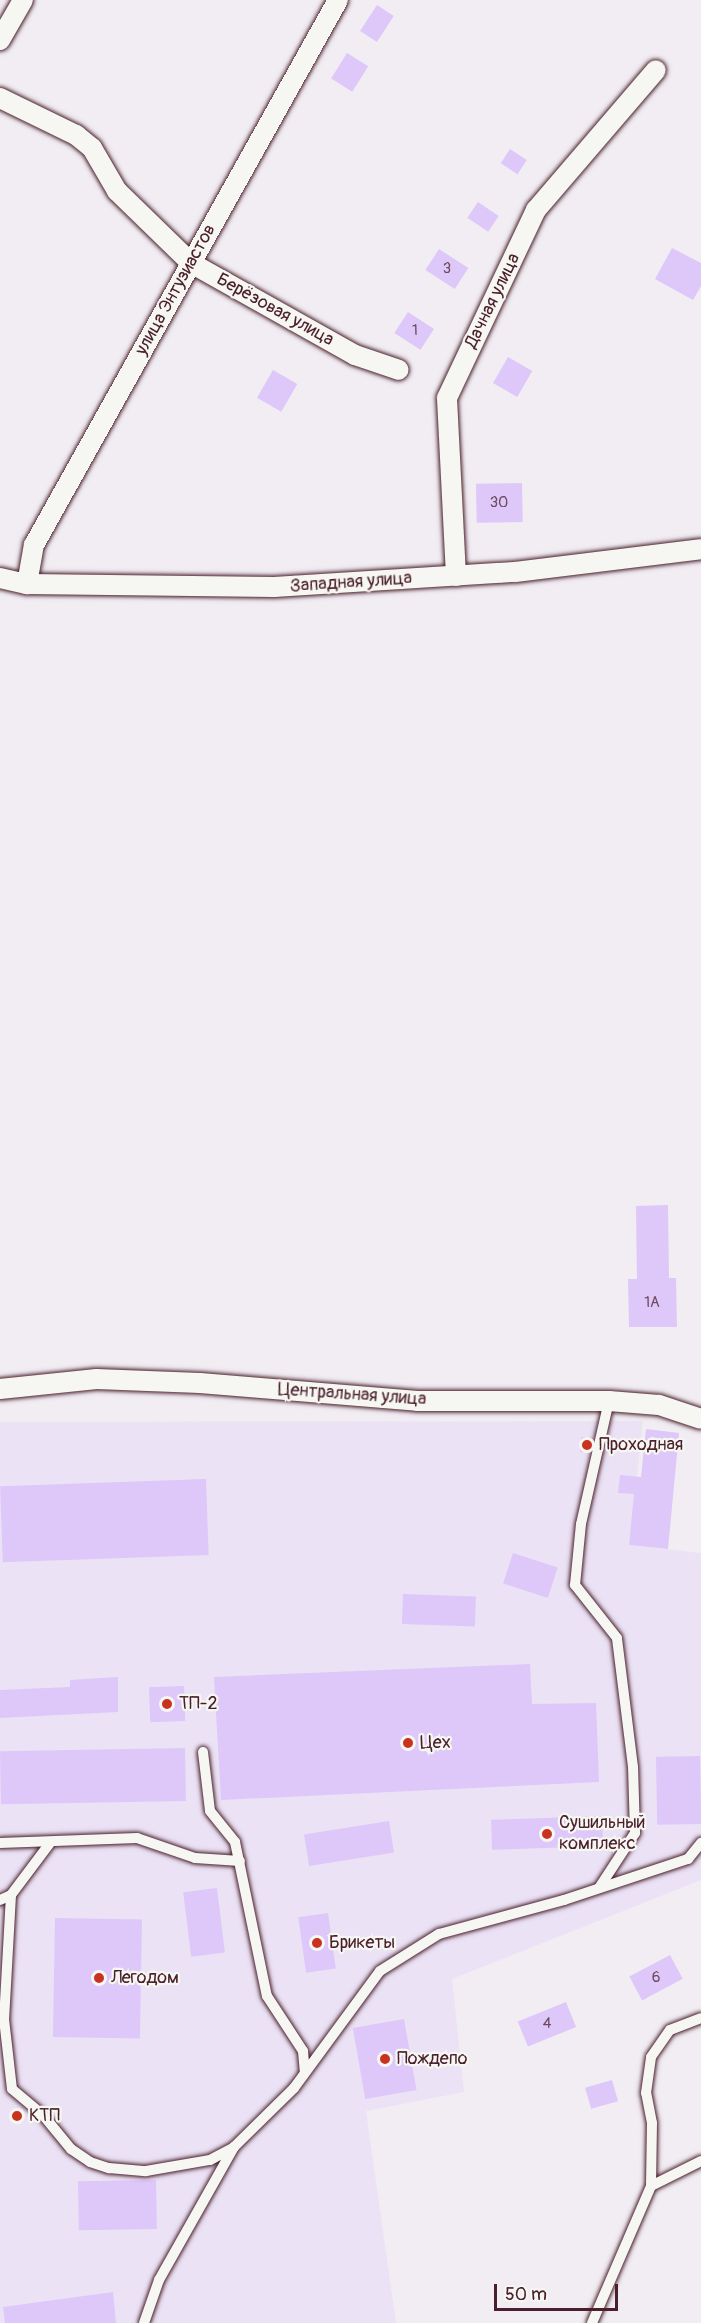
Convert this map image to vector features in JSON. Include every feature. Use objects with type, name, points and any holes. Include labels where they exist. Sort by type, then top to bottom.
[{"type":"street","points":[[0,40],[23,0]]},
{"type":"street","name":"улица Энтузиастов","points":[[27,584],[34,545],[338,0]]},
{"type":"street","name":"Дачная улица","points":[[456,576],[447,398],[536,210],[656,70]]},
{"type":"street","name":"Берёзовая улица","points":[[0,98],[76,135],[92,148],[117,191],[191,263],[355,356],[399,370]]},
{"type":"street","name":"Западная улица","points":[[0,578],[27,584],[274,587],[456,576],[701,549]]},
{"type":"street","name":"Центральная улица","points":[[0,1389],[96,1379],[200,1383],[417,1401],[609,1401],[658,1404],[697,1410]]},
{"type":"lane","points":[[599,1888],[635,1833],[633,1767],[617,1638],[575,1585],[581,1524],[609,1401]]},
{"type":"lane","points":[[203,1752],[210,1811],[235,1842],[267,1996],[303,2051],[305,2072]]},
{"type":"lane","points":[[0,1843],[50,1843],[137,1838],[195,1858],[240,1861]]},
{"type":"lane","points":[[0,1900],[11,1895],[50,1843]]},
{"type":"lane","points":[[144,2323],[159,2280],[234,2147],[294,2088],[380,1971],[439,1934],[599,1888],[688,1859],[701,1843]]},
{"type":"lane","points":[[11,1895],[4,2019],[12,2089],[43,2115],[71,2149],[109,2168],[146,2171],[190,2165],[234,2147]]},
{"type":"lane","points":[[592,2323],[651,2186],[652,2123],[646,2093],[651,2056],[670,2030],[701,2018]]},
{"type":"lane","points":[[651,2186],[701,2161]]},
{"type":"shaded area","points":[[643,1421],[629,1545],[701,1553],[701,1880],[452,1979],[464,2092],[366,2111],[396,2323],[0,2323],[0,1422]]},
{"type":"building","points":[[377,5],[394,16],[377,42],[360,31]]},
{"type":"building","points":[[347,53],[368,66],[352,92],[331,78]]},
{"type":"building","points":[[510,149],[527,160],[518,174],[501,163]]},
{"type":"building","points":[[478,202],[499,216],[488,232],[467,218]]},
{"type":"building","points":[[672,248],[701,263],[701,286],[693,300],[655,279]]},
{"type":"building","points":[[439,249],[468,268],[455,289],[425,270]]},
{"type":"building","points":[[408,312],[434,329],[420,350],[394,333]]},
{"type":"building","points":[[508,357],[532,371],[517,397],[493,383]]},
{"type":"building","points":[[273,370],[297,384],[281,412],[257,398]]},
{"type":"building","points":[[522,483],[523,522],[477,523],[476,484]]},
{"type":"building","points":[[668,1205],[669,1278],[676,1278],[677,1327],[629,1327],[628,1279],[637,1279],[636,1206]]},
{"type":"building","points":[[646,1429],[679,1433],[668,1549],[629,1545],[634,1494],[618,1493],[620,1475],[641,1477]]},
{"type":"building","name":"Проходная","points":[[581,1437],[593,1437],[590,1452],[580,1452]]},
{"type":"building","points":[[206,1479],[209,1555],[3,1562],[0,1486]]},
{"type":"building","points":[[513,1553],[558,1568],[548,1598],[503,1583]]},
{"type":"building","points":[[403,1594],[476,1597],[475,1627],[402,1624]]},
{"type":"building","name":"Цех","points":[[530,1664],[532,1704],[596,1703],[599,1782],[221,1800],[214,1677]]},
{"type":"building","points":[[118,1677],[118,1712],[0,1718],[0,1690],[70,1687],[70,1680]]},
{"type":"building","name":"ТП-2","points":[[184,1686],[185,1721],[150,1722],[149,1687]]},
{"type":"building","points":[[185,1748],[186,1801],[1,1804],[0,1751]]},
{"type":"building","points":[[700,1756],[701,1824],[657,1825],[656,1757]]},
{"type":"building","name":"Сушильный комплекс","points":[[602,1816],[603,1846],[492,1850],[491,1820]]},
{"type":"building","points":[[389,1821],[394,1853],[309,1866],[304,1834]]},
{"type":"building","points":[[217,1888],[225,1953],[191,1957],[183,1892]]},
{"type":"building","name":"Брикеты","points":[[328,1913],[336,1968],[306,1973],[298,1917]]},
{"type":"building","name":"Легодом","points":[[55,1918],[142,1920],[140,2039],[53,2037]]},
{"type":"building","points":[[670,1955],[683,1979],[642,2000],[629,1977]]},
{"type":"building","points":[[566,2002],[576,2027],[528,2047],[518,2021]]},
{"type":"building","name":"Пождепо","points":[[404,2019],[417,2090],[365,2099],[353,2028]]},
{"type":"building","points":[[612,2080],[618,2101],[591,2109],[585,2088]]},
{"type":"building","points":[[156,2180],[157,2229],[79,2230],[78,2181]]},
{"type":"building","points":[[113,2292],[116,2323],[5,2323],[3,2307]]},
{"type":"place","name":"Проходная","points":[[587,1445]]},
{"type":"place","name":"ТП-2","points":[[167,1704]]},
{"type":"place","name":"Цех","points":[[408,1743]]},
{"type":"place","name":"Сушильный комплекс","points":[[547,1834]]},
{"type":"place","name":"Брикеты","points":[[317,1943]]},
{"type":"place","name":"Легодом","points":[[99,1978]]},
{"type":"place","name":"Пождепо","points":[[385,2059]]},
{"type":"place","name":"КТП","points":[[17,2116]]}]
